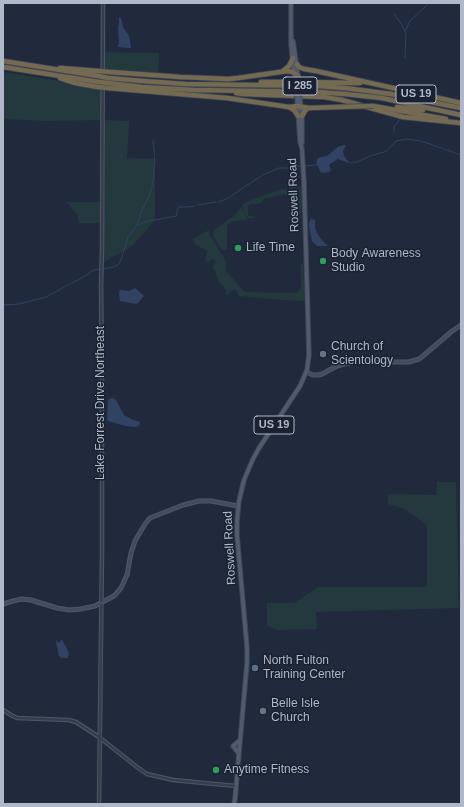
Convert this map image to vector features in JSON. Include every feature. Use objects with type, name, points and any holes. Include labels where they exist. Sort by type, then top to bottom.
[{"type":"highway","points":[[282,71],[289,66],[293,58]]},
{"type":"highway","name":"I 285","points":[[3,61],[98,74],[108,78],[143,81],[233,85],[317,86],[355,89],[391,94],[461,108]]},
{"type":"highway","points":[[98,74],[110,72],[173,77],[217,79],[238,78],[282,71],[289,71],[296,75],[304,69],[299,67],[297,64]]},
{"type":"highway","name":"I 285","points":[[3,67],[108,85],[225,91],[317,92],[350,94],[382,98],[461,115]]},
{"type":"highway","name":"US 19","points":[[304,69],[461,103]]},
{"type":"highway","points":[[233,85],[243,83],[302,82],[372,84]]},
{"type":"highway","points":[[108,85],[153,92],[227,98],[289,107],[299,106],[308,108],[373,106],[446,112]]},
{"type":"highway","points":[[225,91],[243,94],[324,97],[342,100],[403,117],[461,122]]},
{"type":"highway","points":[[373,106],[461,122]]},
{"type":"highway","points":[[289,107],[300,116],[308,108]]},
{"type":"main road","name":"Roswell Road","points":[[235,804],[247,653],[237,535],[238,506],[244,480],[253,459],[300,386],[306,372],[310,342],[303,141],[299,98],[291,45],[291,3]]},
{"type":"main road","name":"Roswell Road","points":[[292,36],[297,64],[296,75]]},
{"type":"main road","points":[[306,372],[313,375],[318,375],[350,362],[403,363],[413,361],[419,359],[427,353],[450,332],[461,325]]},
{"type":"main road","points":[[3,604],[13,601],[27,600],[69,610],[85,609],[95,606],[116,594],[124,584],[135,541],[150,518],[198,501],[211,501],[238,506]]},
{"type":"main road","points":[[239,754],[233,746],[240,740]]},
{"type":"street","name":"Lake Forrest Drive Northeast","points":[[99,804],[102,602],[101,288],[103,3]]},
{"type":"street","points":[[3,710],[17,718],[72,720],[100,737],[147,774],[173,780],[236,786]]},
{"type":"green space","points":[[105,52],[159,53],[158,73],[124,72],[105,69]]},
{"type":"green space","points":[[3,72],[103,88],[104,120],[47,121],[3,119]]},
{"type":"green space","points":[[104,120],[129,121],[127,158],[155,159],[155,220],[132,246],[102,263],[102,223],[79,223],[77,214],[66,202],[103,202]]},
{"type":"green space","points":[[299,186],[302,190],[301,218],[299,220],[291,220],[289,217],[300,218],[298,202],[299,188],[290,189],[290,199],[289,189],[290,187]]},
{"type":"green space","points":[[278,190],[287,190],[287,196],[285,194],[265,198],[259,204],[248,205],[248,215],[255,218],[250,218],[245,215],[243,204]]},
{"type":"green space","points":[[241,208],[247,220],[234,221],[227,225],[227,249],[222,250],[213,236],[214,230],[235,215]]},
{"type":"green space","points":[[209,230],[209,234],[226,261],[226,271],[245,292],[296,293],[301,288],[301,263],[303,264],[305,301],[239,296],[236,289],[230,292],[228,296],[225,294],[227,290],[219,282],[213,269],[216,262],[213,259],[207,262],[205,258],[208,251],[196,245],[193,241],[193,239]]},
{"type":"green space","points":[[437,482],[456,482],[459,608],[316,612],[317,629],[278,630],[267,626],[267,603],[294,603],[318,587],[427,587],[427,525],[405,509],[388,504],[388,494],[436,495]]},
{"type":"water","points":[[120,17],[123,27],[128,34],[131,48],[118,47],[118,28]]},
{"type":"water","points":[[346,145],[343,151],[344,156],[351,163],[338,159],[329,165],[331,170],[329,172],[320,172],[316,164],[318,158],[327,156],[338,147]]},
{"type":"water","points":[[311,219],[315,220],[315,228],[317,233],[328,246],[318,246],[312,241],[309,228]]},
{"type":"water","points":[[135,288],[144,296],[138,303],[136,304],[120,301],[120,290],[129,291]]},
{"type":"water","points":[[113,398],[116,400],[124,415],[140,422],[139,426],[126,426],[108,421],[108,401],[109,399]]},
{"type":"water","points":[[57,640],[58,643],[62,640],[69,653],[68,658],[61,658],[59,656],[56,642]]},
{"type":"waterway","points":[[405,31],[410,21],[427,5]]},
{"type":"waterway","points":[[394,14],[402,25],[406,34],[405,58]]},
{"type":"waterway","points":[[394,132],[394,127],[400,119]]},
{"type":"waterway","points":[[351,163],[384,152],[388,150],[396,141],[406,139],[421,141],[461,155]]},
{"type":"waterway","points":[[137,225],[151,191],[153,181],[155,160],[153,140]]},
{"type":"waterway","points":[[306,166],[316,165]]},
{"type":"waterway","points":[[263,175],[279,168],[300,166]]},
{"type":"waterway","points":[[219,202],[228,198],[261,176]]},
{"type":"waterway","points":[[198,205],[216,202]]},
{"type":"waterway","points":[[3,305],[19,304],[46,297],[94,270],[118,265],[128,237],[136,226],[144,222],[176,216],[179,207],[195,206]]},
{"type":"place","name":"Life Time","points":[[238,248]]},
{"type":"place","name":"Body Awareness Studio","points":[[323,261]]},
{"type":"place","name":"Church of Scientology","points":[[323,354]]},
{"type":"place","name":"North Fulton Training Center","points":[[255,668]]},
{"type":"place","name":"Belle Isle Church","points":[[263,711]]},
{"type":"place","name":"Anytime Fitness","points":[[216,770]]}]
